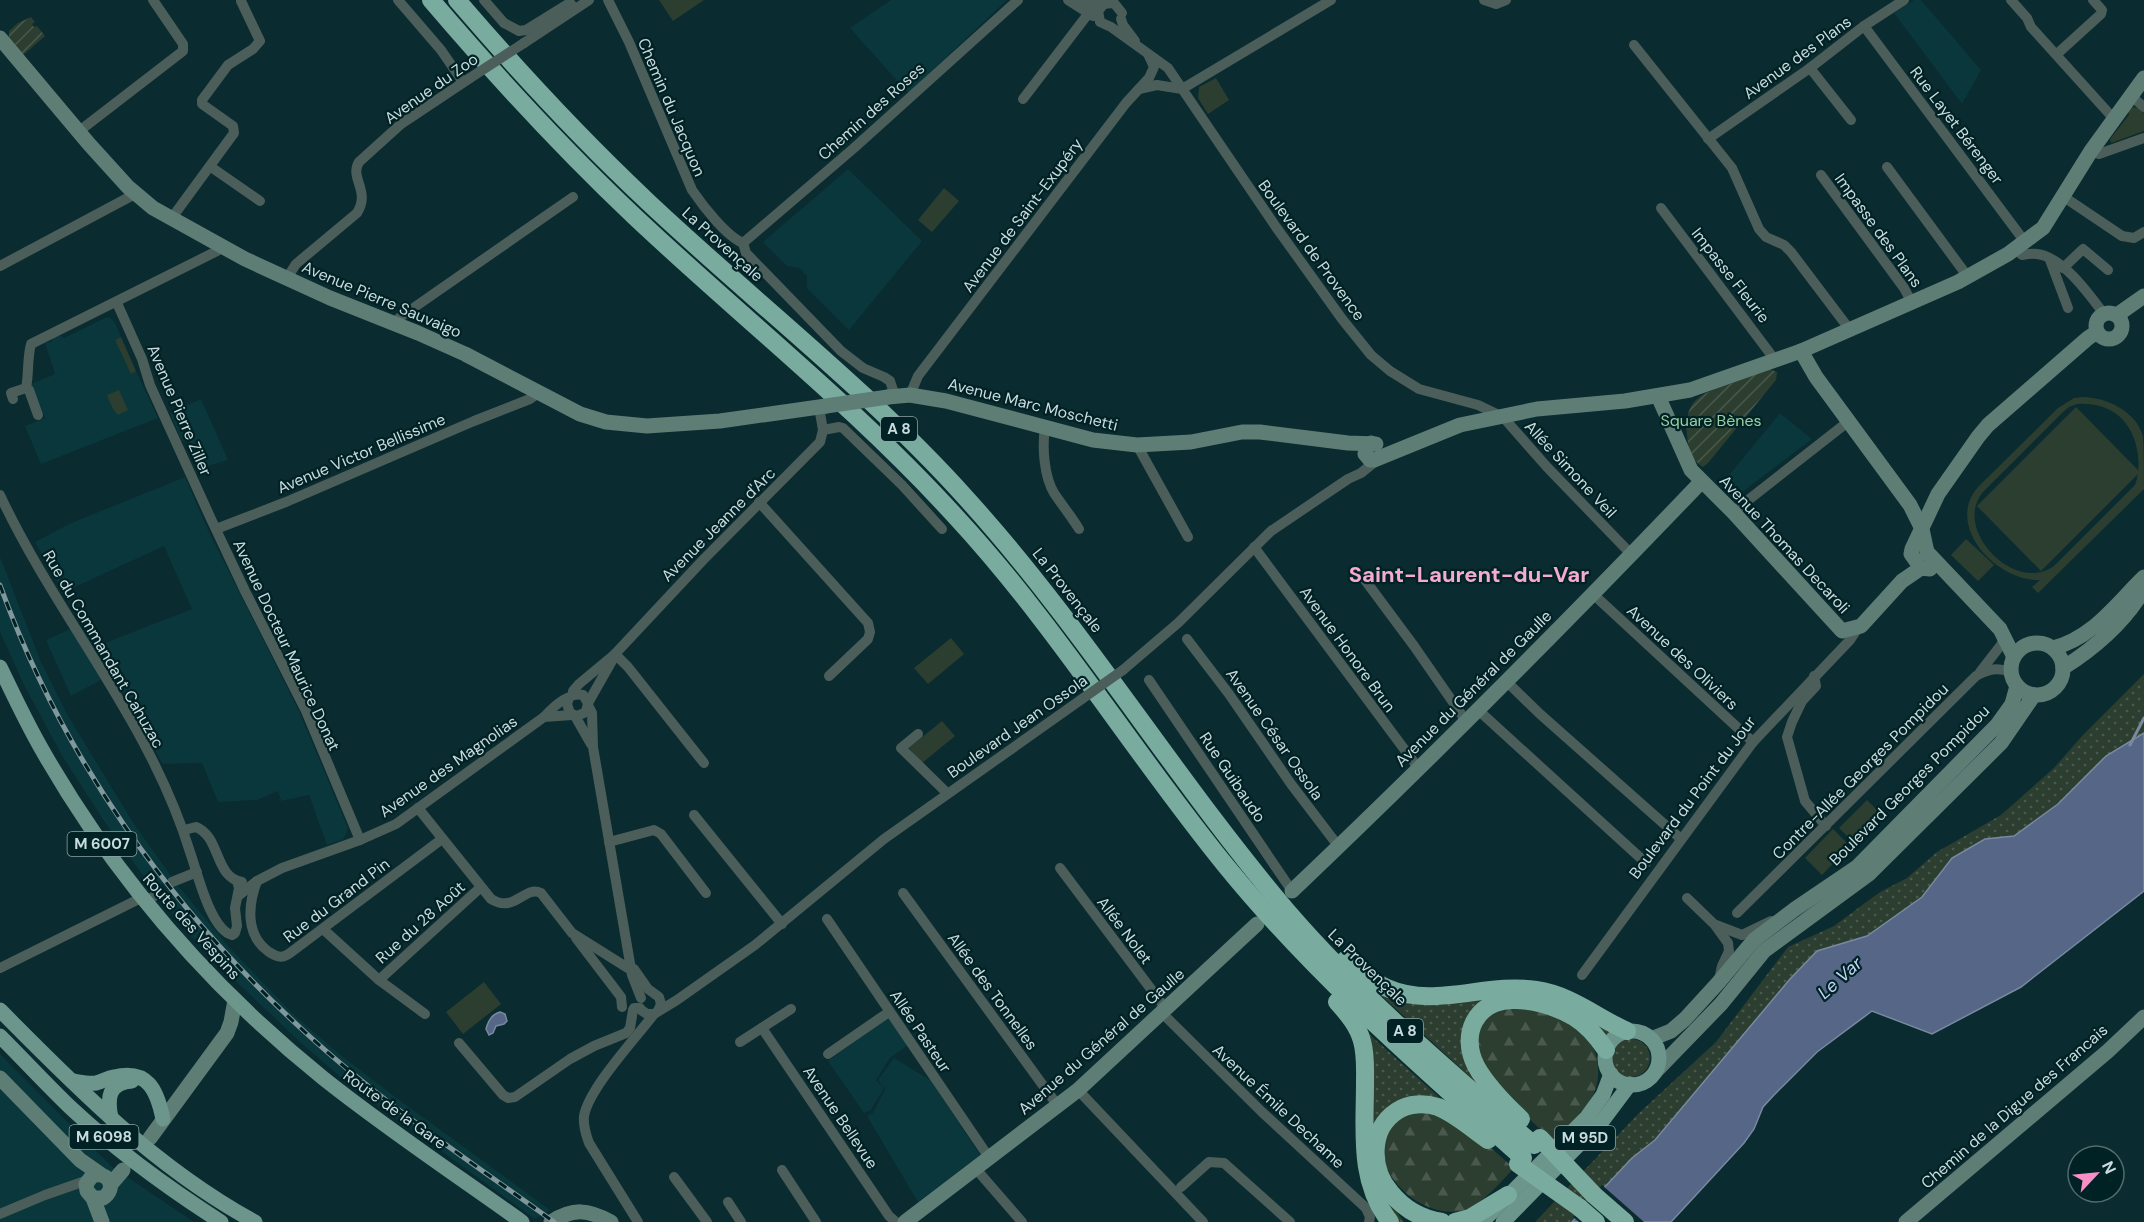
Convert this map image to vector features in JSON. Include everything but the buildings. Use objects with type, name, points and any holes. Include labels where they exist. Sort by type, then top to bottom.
[{"type":"highway","name":"A 8","points":[[431,0],[504,84],[589,173],[635,218],[879,438],[958,518],[1024,596],[1224,864],[1278,928],[1367,1017],[1529,1151]]},
{"type":"highway","name":"La Provençale","points":[[457,0],[517,69],[597,153],[649,203],[849,382],[966,498],[1074,628],[1201,802],[1285,908],[1356,985],[1448,1070],[1529,1151]]},
{"type":"highway","points":[[1285,908],[1309,926],[1360,972],[1388,989],[1431,996],[1502,988],[1539,990],[1585,1006],[1610,1023],[1627,1031]]},
{"type":"highway","points":[[1278,928],[1346,1012],[1359,1032],[1365,1055],[1363,1119],[1366,1166],[1376,1199],[1390,1222]]},
{"type":"highway","points":[[1596,1222],[1580,1208],[1529,1151],[1501,1098],[1486,1082],[1476,1065],[1469,1038],[1470,1029],[1477,1016],[1488,1006],[1510,1000],[1547,1006],[1561,1011],[1581,1022],[1606,1050]]},
{"type":"highway","points":[[1412,1222],[1395,1202],[1376,1159],[1379,1131],[1389,1117],[1413,1105],[1436,1107],[1529,1151],[1594,1195],[1625,1222]]},
{"type":"highway","points":[[1390,1192],[1421,1217],[1442,1222]]},
{"type":"highway","points":[[1455,1222],[1470,1218],[1508,1195]]},
{"type":"main road","name":"Avenue Pierre Sauvaigo","points":[[0,38],[78,132],[135,194],[171,219],[286,278],[465,354],[593,419],[635,426],[684,424],[823,407]]},
{"type":"main road","points":[[1373,453],[1486,409],[1537,409],[1625,401],[1690,390],[1801,351],[1968,277],[2021,245],[2043,228],[2091,152],[2144,78]]},
{"type":"main road","points":[[2110,314],[2123,324],[2118,336],[2107,339],[2097,332],[2096,324],[2110,314],[2144,296]]},
{"type":"main road","points":[[1949,577],[1931,569],[1920,568],[1914,559],[1919,552],[1922,529],[1944,483],[1988,425],[2097,332]]},
{"type":"main road","points":[[1801,351],[1816,377],[1910,506],[1922,529]]},
{"type":"main road","name":"Avenue Marc Moschetti","points":[[823,407],[898,396],[946,401],[1093,440],[1137,445],[1191,442],[1242,432],[1260,432],[1347,443],[1373,453]]},
{"type":"main road","name":"Avenue Thomas Decaroli","points":[[1658,396],[1691,470],[1733,512],[1842,631]]},
{"type":"main road","points":[[1373,453],[1457,426],[1537,409]]},
{"type":"main road","name":"Avenue du Général de Gaulle","points":[[1292,891],[1419,769],[1701,482]]},
{"type":"main road","points":[[1910,506],[1920,509],[1932,506]]},
{"type":"main road","points":[[1919,552],[1949,577],[2002,633],[2028,644],[2041,643],[2053,648],[2062,660],[2063,668],[2060,682],[2055,688],[2042,695],[2034,695],[2022,690],[2002,633]]},
{"type":"main road","name":"Boulevard du Point du Jour","points":[[1858,628],[1902,581],[1920,568]]},
{"type":"main road","points":[[2053,648],[2068,644],[2088,632],[2114,609],[2144,577]]},
{"type":"main road","points":[[2063,668],[2082,656],[2115,628],[2134,608],[2144,589]]},
{"type":"main road","points":[[1842,631],[1858,628]]},
{"type":"main road","points":[[2014,671],[2017,651],[2028,644]]},
{"type":"main road","name":"Route des Vespins","points":[[0,667],[40,747],[110,856],[143,900],[185,949],[254,1018]]},
{"type":"main road","name":"Boulevard Georges Pompidou","points":[[1651,1039],[1671,1031],[1718,983],[1754,940],[1865,859],[1997,725],[2012,704],[2014,671]]},
{"type":"main road","name":"Boulevard Georges Pompidou","points":[[1656,1071],[1721,1004],[1764,951],[1848,891],[1893,850],[2001,743],[2034,695]]},
{"type":"main road","name":"Avenue du Général de Gaulle","points":[[905,1222],[1078,1090],[1257,924]]},
{"type":"main road","points":[[153,1128],[227,1033],[235,1000]]},
{"type":"main road","name":"M 6098","points":[[0,1010],[111,1118],[166,1165],[255,1222]]},
{"type":"main road","name":"Chemin de la Digue des Francais","points":[[1906,1222],[2108,1051],[2144,1017]]},
{"type":"main road","points":[[227,1033],[254,1018]]},
{"type":"main road","name":"Route de la Gare","points":[[254,1018],[352,1101],[522,1222]]},
{"type":"main road","points":[[1627,1031],[1643,1033],[1651,1039],[1658,1052],[1656,1071],[1646,1081],[1622,1083],[1611,1074],[1606,1065],[1606,1050],[1618,1035],[1627,1031]]},
{"type":"main road","name":"M 6098","points":[[0,1036],[58,1096],[110,1142],[152,1176],[221,1222]]},
{"type":"main road","name":"M 95D","points":[[1482,1222],[1587,1117],[1603,1095],[1611,1074]]},
{"type":"main road","points":[[72,1081],[99,1083],[122,1075],[141,1077],[149,1082],[155,1092],[153,1128]]},
{"type":"main road","points":[[0,1078],[92,1181],[113,1222]]},
{"type":"main road","points":[[111,1118],[109,1097],[111,1091],[118,1085],[134,1081],[145,1085],[152,1094],[157,1113],[153,1128]]},
{"type":"main road","name":"M 95D","points":[[1503,1222],[1603,1120],[1630,1084]]},
{"type":"main road","points":[[92,1181],[122,1168]]},
{"type":"main road","points":[[92,1181],[102,1222]]},
{"type":"main road","points":[[550,1222],[568,1213],[582,1212],[594,1214],[611,1222]]},
{"type":"street","points":[[78,132],[183,51],[183,44],[153,0]]},
{"type":"street","points":[[398,0],[467,80]]},
{"type":"street","points":[[484,0],[504,23],[519,32],[568,4],[575,9]]},
{"type":"street","name":"Avenue du Zoo","points":[[286,278],[296,264],[357,213],[361,207],[363,194],[356,171],[359,162],[401,124],[589,0]]},
{"type":"street","name":"Chemin du Jacquon","points":[[608,0],[674,144],[681,167],[701,204],[743,243],[746,253],[841,351],[871,373],[884,376],[890,381],[898,396]]},
{"type":"street","name":"Chemin des Roses","points":[[743,243],[854,148],[1018,0]]},
{"type":"street","points":[[1068,0],[1103,25],[1111,27],[1119,23],[1122,16],[1122,0]]},
{"type":"street","points":[[1079,0],[1091,5],[1108,2],[1118,6],[1122,16]]},
{"type":"street","points":[[1139,89],[1157,86],[1182,89],[1331,0]]},
{"type":"street","points":[[1484,0],[1496,4],[1506,0]]},
{"type":"street","name":"Avenue des Plans","points":[[1708,139],[1810,68],[1864,26],[1904,0]]},
{"type":"street","points":[[2011,0],[2027,18],[2031,27],[2114,119]]},
{"type":"street","points":[[2057,54],[2101,14],[2102,10],[2093,0]]},
{"type":"street","points":[[171,219],[211,166],[234,130],[233,126],[204,106],[202,100],[228,65],[253,49],[260,41],[241,1]]},
{"type":"street","points":[[1023,99],[1093,16],[1108,2]]},
{"type":"street","name":"Boulevard de Provence","points":[[1122,16],[1123,26],[1138,46]]},
{"type":"street","name":"Rue Layet Bérenger","points":[[1864,26],[2021,245]]},
{"type":"street","name":"Boulevard de Provence","points":[[1111,27],[1168,68],[1276,227],[1342,319],[1371,355],[1395,375],[1419,389],[1486,409]]},
{"type":"street","points":[[1634,45],[1732,168],[1759,229],[1766,237],[1784,245],[1791,252],[1850,330]]},
{"type":"street","name":"Avenue de Saint-Exupéry","points":[[898,396],[918,376],[1074,171],[1153,72],[1153,61],[1148,54]]},
{"type":"street","points":[[1810,68],[1851,120]]},
{"type":"street","points":[[2131,96],[2144,107]]},
{"type":"street","points":[[2091,152],[2099,154],[2144,138]]},
{"type":"street","points":[[211,166],[260,201]]},
{"type":"street","points":[[1887,167],[1968,277]]},
{"type":"street","name":"Impasse des Plans","points":[[1821,175],[1904,288],[1912,303]]},
{"type":"street","points":[[0,266],[135,194]]},
{"type":"street","points":[[396,324],[399,318],[573,197]]},
{"type":"street","points":[[2064,197],[2122,236],[2134,238],[2144,232]]},
{"type":"street","name":"Impasse Fleurie","points":[[1661,208],[1775,360]]},
{"type":"street","points":[[2021,245],[2022,255],[2038,254],[2063,268],[2110,314]]},
{"type":"street","points":[[38,415],[29,390],[26,388],[31,344],[114,304],[222,247]]},
{"type":"street","points":[[2063,268],[2083,249],[2108,270]]},
{"type":"street","points":[[2050,259],[2068,308]]},
{"type":"street","name":"Avenue Pierre Ziller","points":[[114,304],[142,359],[150,385],[216,529]]},
{"type":"street","points":[[13,399],[11,393],[26,388]]},
{"type":"street","name":"Avenue Victor Bellissime","points":[[216,529],[423,444],[517,402],[532,390]]},
{"type":"street","points":[[823,407],[823,430],[843,428],[902,485],[942,529]]},
{"type":"street","points":[[1473,423],[1486,409]]},
{"type":"street","name":"Allée Simone Veil","points":[[1486,409],[1503,417],[1547,467],[1631,554]]},
{"type":"street","points":[[1733,512],[1849,421]]},
{"type":"street","points":[[1045,428],[1043,438],[1048,480],[1053,492],[1079,529]]},
{"type":"street","name":"Avenue Jeanne d'Arc","points":[[571,697],[579,684],[615,654],[668,596],[820,442],[823,430]]},
{"type":"street","points":[[1137,445],[1188,537]]},
{"type":"street","name":"Boulevard Jean Ossola","points":[[638,1222],[589,1143],[584,1117],[588,1104],[609,1070],[656,1013],[695,988],[782,924],[884,839],[1123,670],[1178,623],[1254,547],[1283,522],[1348,479],[1373,453]]},
{"type":"street","name":"Rue du Commandant Cahuzac","points":[[0,495],[17,531],[138,732],[175,808],[202,889],[214,916],[228,934],[232,935],[237,930],[238,896]]},
{"type":"street","points":[[759,502],[868,623],[870,632],[868,639],[829,676]]},
{"type":"street","name":"Avenue Docteur Maurice Donat","points":[[216,529],[306,711],[360,840]]},
{"type":"street","name":"Avenue Honore Brun","points":[[1254,547],[1419,769]]},
{"type":"street","points":[[1362,576],[1466,721]]},
{"type":"street","name":"Avenue des Oliviers","points":[[1593,594],[1753,742]]},
{"type":"street","name":"Boulevard du Point du Jour","points":[[1582,975],[1753,742],[1850,640],[1858,628]]},
{"type":"street","points":[[1840,649],[1842,631]]},
{"type":"street","name":"Contre-Allée Georges Pompidou","points":[[1737,913],[1976,676],[2001,645],[2002,633]]},
{"type":"street","name":"Avenue César Ossola","points":[[1187,639],[1339,847]]},
{"type":"street","points":[[615,654],[628,667],[704,763]]},
{"type":"street","name":"Avenue Jeanne d'Arc","points":[[589,705],[615,654]]},
{"type":"street","points":[[1976,676],[1995,668],[2014,671]]},
{"type":"street","points":[[1814,676],[1816,686],[1802,701],[1787,737],[1805,801],[1826,826]]},
{"type":"street","name":"Rue Guibaudo","points":[[1149,680],[1292,891]]},
{"type":"street","points":[[1506,681],[1681,839]]},
{"type":"street","points":[[572,933],[631,967],[661,1004],[656,1013],[647,1014],[641,1005],[633,980],[631,967],[609,842],[593,747],[592,713],[583,695],[571,697],[567,707],[593,747]]},
{"type":"street","name":"Avenue des Magnolias","points":[[238,896],[257,881],[297,862],[389,828],[544,717],[555,705],[571,697]]},
{"type":"street","points":[[544,717],[585,714],[589,705]]},
{"type":"street","points":[[1478,709],[1646,863]]},
{"type":"street","points":[[918,734],[902,748],[947,793]]},
{"type":"street","points":[[418,808],[491,899],[505,904],[518,900],[531,891],[541,893],[621,997],[622,1007]]},
{"type":"street","points":[[694,815],[782,924]]},
{"type":"street","points":[[184,830],[196,827],[206,833],[225,872],[236,881],[239,888],[238,896]]},
{"type":"street","points":[[609,842],[654,831],[661,834],[706,893]]},
{"type":"street","name":"Rue du Grand Pin","points":[[257,881],[253,893],[251,925],[253,934],[266,950],[276,957],[286,956],[442,839]]},
{"type":"street","name":"Allée Nolet","points":[[1060,868],[1164,1011]]},
{"type":"street","points":[[196,872],[177,880],[202,889]]},
{"type":"street","points":[[236,881],[257,881]]},
{"type":"street","name":"Rue du 28 Août","points":[[379,980],[481,887]]},
{"type":"street","points":[[0,968],[159,892]]},
{"type":"street","name":"Allée des Tonnelles","points":[[903,893],[1058,1106]]},
{"type":"street","points":[[1687,898],[1715,925],[1728,943],[1729,951],[1718,983]]},
{"type":"street","name":"Allée Pasteur","points":[[827,920],[990,1159]]},
{"type":"street","points":[[1715,925],[1742,935],[1767,922],[1780,920]]},
{"type":"street","points":[[323,929],[379,980],[425,1014]]},
{"type":"street","name":"Boulevard Jean Ossola","points":[[655,995],[669,998],[695,988]]},
{"type":"street","points":[[641,1005],[644,994],[655,995]]},
{"type":"street","points":[[459,1043],[502,1095],[508,1098],[515,1097],[570,1059],[594,1046],[626,1034],[630,1028],[634,1008],[641,1005]]},
{"type":"street","name":"Boulevard Jean Ossola","points":[[636,1036],[641,1005]]},
{"type":"street","points":[[740,1042],[791,1009]]},
{"type":"street","name":"Avenue Émile Dechame","points":[[1164,1011],[1254,1105],[1366,1208],[1370,1216],[1369,1222]]},
{"type":"street","points":[[828,1054],[890,1012]]},
{"type":"street","name":"Avenue Bellevue","points":[[762,1028],[896,1222]]},
{"type":"street","points":[[1078,1090],[1203,1222]]},
{"type":"street","points":[[1181,1187],[1209,1162],[1224,1163],[1290,1222]]},
{"type":"street","points":[[976,1169],[1022,1222]]},
{"type":"street","points":[[782,1170],[816,1222]]},
{"type":"street","points":[[674,1177],[707,1222]]},
{"type":"street","points":[[0,1214],[92,1181]]},
{"type":"street","points":[[728,1202],[741,1222]]},
{"type":"shaded area","points":[[891,0],[1007,0],[908,93],[850,28]]},
{"type":"shaded area","points":[[1914,0],[1921,0],[1981,70],[1962,104],[1894,13]]},
{"type":"shaded area","points":[[848,169],[922,241],[849,330],[807,288],[807,276],[799,268],[787,266],[763,242]]},
{"type":"shaded area","points":[[107,317],[115,323],[121,337],[115,340],[131,373],[136,371],[158,418],[41,464],[25,426],[45,418],[31,384],[55,374],[45,343],[52,342],[53,338],[59,335],[64,338]]},
{"type":"shaded area","points":[[201,399],[228,460],[197,468],[195,464],[197,460],[189,442],[182,441],[170,413]]},
{"type":"shaded area","points":[[1780,413],[1812,439],[1737,496],[1721,485]]},
{"type":"shaded area","points":[[185,477],[208,530],[299,711],[348,828],[344,839],[327,845],[309,795],[281,801],[278,791],[257,800],[218,802],[202,763],[162,764],[135,708],[108,676],[71,696],[46,640],[79,625],[97,646],[192,609],[164,546],[64,592],[35,542],[69,524]]},
{"type":"shaded area","points":[[0,557],[41,662],[68,716],[134,824],[171,876],[154,891],[104,821],[61,754],[24,685],[0,632]]},
{"type":"shaded area","points":[[176,883],[229,947],[294,1015],[343,1057],[398,1099],[550,1210],[535,1219],[350,1085],[300,1042],[205,952],[159,898]]},
{"type":"shaded area","points":[[889,1017],[908,1045],[889,1059],[876,1080],[884,1088],[871,1110],[864,1113],[828,1061]]},
{"type":"shaded area","points":[[0,1054],[111,1166],[194,1222],[0,1222]]},
{"type":"shaded area","points":[[894,1058],[930,1080],[980,1155],[918,1202],[867,1116],[873,1113],[885,1089],[878,1080]]},
{"type":"green space","points":[[659,0],[704,0],[673,21]]},
{"type":"green space","points":[[31,17],[35,22],[32,24],[34,27],[37,26],[45,36],[22,56],[9,39],[9,31],[18,23]]},
{"type":"green space","points":[[1216,78],[1229,100],[1208,114],[1198,98],[1199,87]]},
{"type":"green space","points":[[2132,107],[2139,108],[2144,113],[2144,131],[2111,143],[2110,139],[2129,115],[2128,110]]},
{"type":"green space","points":[[944,188],[959,201],[932,232],[918,220]]},
{"type":"green space","points":[[121,337],[136,371],[131,374],[115,340]]},
{"type":"green space","name":"Square Bènes","points":[[1770,369],[1777,372],[1776,380],[1703,467],[1691,453],[1687,440],[1688,413],[1691,406],[1702,395],[1710,391]]},
{"type":"green space","points":[[119,390],[128,410],[118,415],[107,395]]},
{"type":"green space","points":[[2074,398],[2091,398],[2110,403],[2134,419],[2143,436],[2144,489],[2038,593],[2032,587],[2040,580],[2024,578],[2007,572],[1980,549],[1971,534],[1967,518],[1969,502],[1978,487],[2058,408]],"holes":[[[2077,404],[2106,408],[2119,416],[2126,424],[2132,433],[2138,454],[2139,465],[2135,485],[2055,565],[2040,572],[2023,572],[2007,566],[1982,540],[1975,524],[1975,507],[1983,492],[2062,413]]]},
{"type":"green space","points":[[2076,407],[2140,472],[2041,571],[1977,506]]},
{"type":"green space","points":[[1966,539],[1994,565],[1978,581],[1951,555]]},
{"type":"green space","points":[[951,638],[964,654],[928,684],[914,668]]},
{"type":"green space","points":[[2144,674],[2144,733],[2106,756],[2058,804],[2014,836],[1985,839],[1952,858],[1922,897],[1867,936],[1816,951],[1655,1140],[1632,1158],[1572,1222],[1535,1222],[1638,1114],[1716,1042],[1788,947],[1834,926],[1880,892],[1907,878],[1937,852],[2001,815],[2054,768],[2082,736]]},
{"type":"green space","points":[[942,721],[955,736],[922,763],[909,748]]},
{"type":"green space","points":[[1867,800],[1881,814],[1853,842],[1839,828]]},
{"type":"green space","points":[[1833,829],[1850,846],[1822,875],[1805,858]]},
{"type":"green space","points":[[484,982],[501,1004],[463,1034],[446,1012]]},
{"type":"green space","points":[[1372,987],[1495,991],[1614,1030],[1604,1039],[1481,1087]]},
{"type":"green space","points":[[1506,1006],[1548,1014],[1561,1019],[1584,1034],[1592,1045],[1597,1059],[1598,1077],[1593,1095],[1580,1113],[1553,1141],[1501,1089],[1481,1056],[1478,1040],[1481,1025],[1489,1016]]},
{"type":"green space","points":[[1368,1033],[1449,1106],[1383,1114],[1391,1204],[1404,1222],[1396,1222],[1376,1188]]},
{"type":"green space","points":[[1631,1039],[1645,1044],[1650,1058],[1645,1072],[1631,1077],[1617,1072],[1612,1058],[1617,1044]]},
{"type":"green space","points":[[1406,1112],[1437,1113],[1483,1141],[1514,1168],[1485,1197],[1465,1210],[1448,1212],[1431,1208],[1415,1200],[1391,1175],[1384,1160],[1383,1144],[1389,1128]]},
{"type":"water","name":"Le Var","points":[[2144,733],[2144,891],[2021,987],[1932,1034],[1872,1011],[1817,1052],[1774,1095],[1763,1107],[1754,1129],[1744,1143],[1671,1222],[1572,1222],[1632,1158],[1655,1140],[1790,979],[1817,951],[1867,936],[1922,897],[1952,858],[1985,839],[2014,836],[2058,804],[2106,756]]},
{"type":"water","points":[[500,1012],[505,1014],[507,1021],[496,1026],[493,1033],[489,1035],[486,1029],[488,1023]]},
{"type":"pier","points":[[1602,1185],[1644,1222],[1579,1222],[1573,1217]]},
{"type":"waterway","points":[[2130,745],[2144,718]]},
{"type":"railway","points":[[0,585],[25,649],[88,770],[166,883],[210,935],[257,985],[335,1059],[427,1131],[554,1222]]},
{"type":"district","name":"Saint-Laurent-du-Var","points":[[1469,574]]}]
